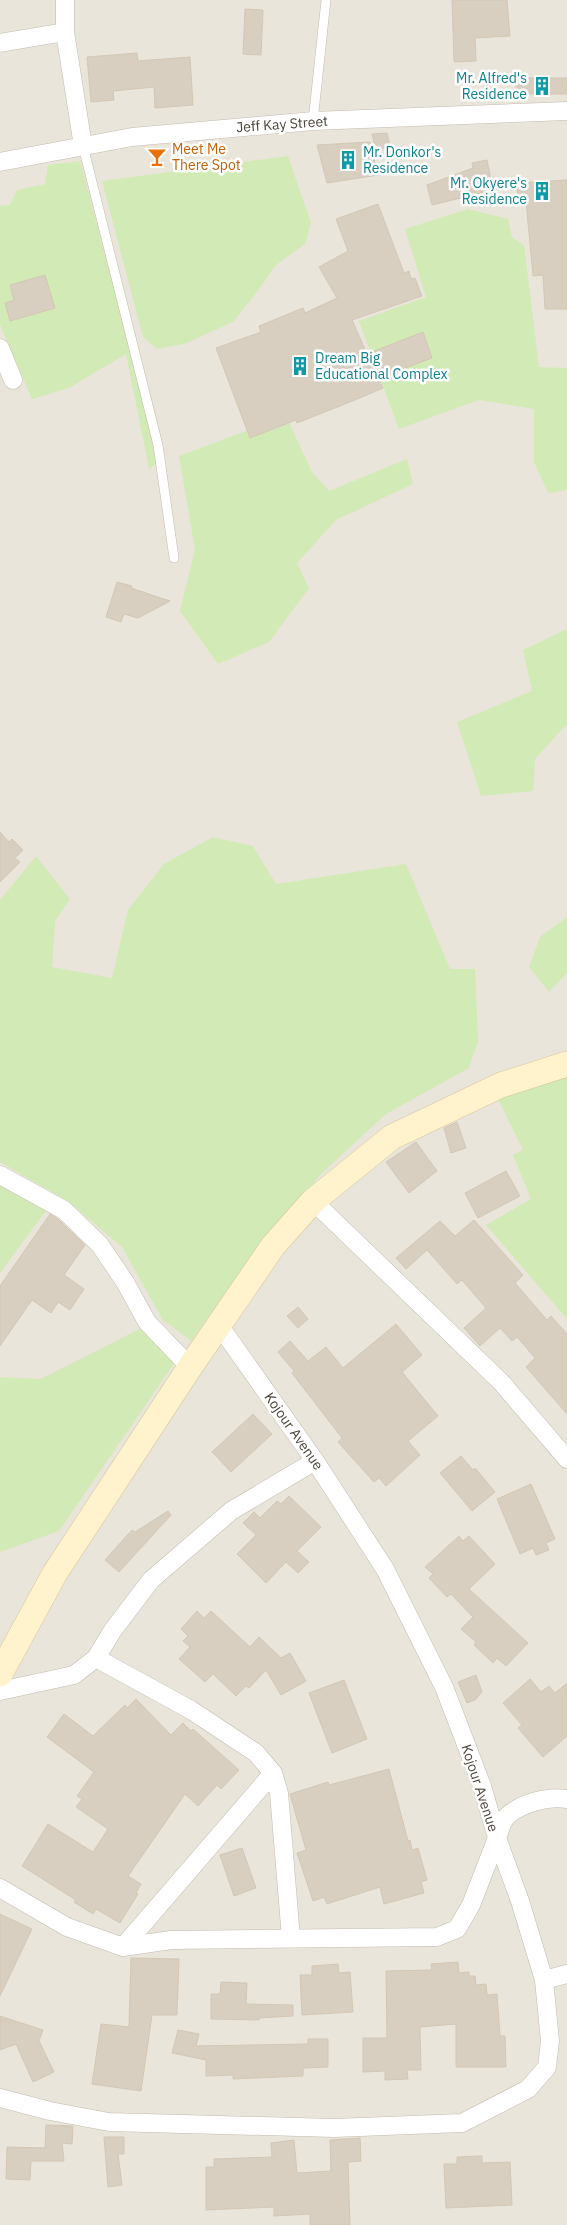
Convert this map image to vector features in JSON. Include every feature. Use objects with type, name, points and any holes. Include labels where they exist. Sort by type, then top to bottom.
[{"type":"street","points":[[65,0],[65,32],[83,146]]},
{"type":"street","points":[[0,43],[65,32]]},
{"type":"street","name":"Jeff Kay Street","points":[[0,162],[132,137],[313,121],[567,111]]},
{"type":"street","points":[[0,348],[13,380]]},
{"type":"street","points":[[0,1674],[55,1573],[190,1367],[273,1246],[313,1201],[392,1137],[501,1085],[567,1064]]},
{"type":"street","points":[[0,1175],[64,1210],[100,1244],[147,1322],[190,1367]]},
{"type":"street","points":[[313,1201],[501,1382],[567,1459]]},
{"type":"street","name":"Kojour Avenue","points":[[0,1888],[67,1927],[123,1947],[171,1940],[438,1937],[458,1929],[471,1905],[497,1838],[482,1786],[444,1686],[385,1569],[315,1461],[219,1324]]},
{"type":"street","points":[[0,1691],[74,1675],[96,1658],[113,1630],[151,1580],[231,1512],[315,1461]]},
{"type":"street","points":[[96,1658],[200,1716],[256,1753],[273,1773],[279,1793],[291,1938]]},
{"type":"street","points":[[123,1947],[273,1773]]},
{"type":"street","points":[[0,2098],[50,2111],[108,2122],[334,2128],[462,2123],[528,2089],[547,2067],[550,2041],[544,1980],[520,1901],[497,1838],[506,1817],[520,1808],[536,1801],[559,1797],[567,1799]]},
{"type":"street","points":[[544,1980],[567,1974]]},
{"type":"lane","points":[[313,121],[326,0]]},
{"type":"lane","points":[[83,146],[158,445],[174,558]]},
{"type":"shaded area","points":[[0,0],[567,0],[567,2225],[0,2225]]},
{"type":"green space","points":[[288,156],[311,223],[305,244],[276,265],[233,322],[184,344],[157,349],[143,337],[102,181]]},
{"type":"green space","points":[[80,161],[128,338],[157,463],[149,469],[126,354],[69,388],[32,399],[0,325],[0,206],[10,205],[17,190],[45,184],[48,165]]},
{"type":"green space","points":[[468,209],[508,219],[512,237],[524,245],[539,367],[567,368],[567,490],[548,493],[534,462],[534,409],[479,400],[399,429],[359,321],[426,297],[405,229]]},
{"type":"green space","points":[[286,416],[312,472],[329,491],[407,459],[413,484],[336,520],[297,563],[309,588],[269,642],[218,664],[180,611],[195,550],[179,456]]},
{"type":"green space","points":[[567,629],[567,724],[535,759],[533,791],[481,796],[457,722],[532,691],[523,650]]},
{"type":"green space","points":[[213,837],[253,846],[276,884],[406,864],[450,969],[475,969],[478,1041],[469,1068],[386,1114],[320,1175],[241,1271],[191,1341],[163,1320],[122,1247],[69,1202],[0,1162],[0,900],[36,856],[70,899],[55,921],[52,967],[112,978],[128,910],[164,864]]},
{"type":"green space","points":[[567,917],[567,973],[549,992],[529,967],[540,937]]},
{"type":"green space","points":[[567,1073],[567,1319],[486,1225],[531,1199],[513,1155],[523,1150],[497,1097]]},
{"type":"green space","points":[[0,1182],[48,1208],[0,1273]]},
{"type":"green space","points":[[145,1326],[177,1359],[59,1531],[0,1552],[0,1377],[41,1379]]},
{"type":"building","points":[[452,0],[507,0],[510,36],[475,38],[476,61],[454,62]]},
{"type":"building","points":[[245,9],[263,10],[261,55],[243,54]]},
{"type":"building","points":[[137,53],[138,61],[190,57],[193,105],[155,108],[154,87],[113,91],[114,100],[91,102],[87,57]]},
{"type":"building","name":"Mr. Alfred's Residence","points":[[516,78],[567,78],[567,94],[516,94]]},
{"type":"building","points":[[387,133],[390,146],[376,151],[372,134]]},
{"type":"building","name":"Mr. Donkor's Residence","points":[[370,142],[378,175],[327,183],[317,145]]},
{"type":"building","points":[[487,160],[493,190],[432,205],[427,185],[473,168],[472,163]]},
{"type":"building","points":[[567,180],[567,309],[545,309],[543,275],[533,276],[526,201],[518,201],[517,183]]},
{"type":"building","points":[[378,204],[404,273],[409,271],[411,279],[415,278],[422,296],[352,320],[367,354],[423,332],[432,358],[378,378],[383,388],[297,423],[296,420],[250,438],[216,348],[261,332],[259,326],[303,308],[305,313],[337,298],[319,267],[348,251],[336,219]]},
{"type":"building","points":[[45,275],[55,308],[10,321],[5,303],[14,300],[10,285]]},
{"type":"building","points":[[117,582],[170,601],[138,618],[124,614],[121,622],[106,617]]},
{"type":"building","points":[[0,832],[9,842],[12,839],[23,850],[15,858],[20,862],[0,882]]},
{"type":"building","points":[[457,1122],[466,1148],[451,1153],[444,1128]]},
{"type":"building","points":[[416,1142],[437,1171],[409,1193],[386,1162]]},
{"type":"building","points":[[506,1171],[520,1196],[478,1218],[465,1193]]},
{"type":"building","points":[[50,1214],[58,1219],[85,1245],[64,1275],[84,1289],[70,1310],[58,1302],[51,1313],[32,1300],[0,1346],[0,1286]]},
{"type":"building","points":[[474,1220],[523,1275],[515,1283],[547,1320],[551,1316],[567,1334],[567,1414],[526,1367],[535,1358],[517,1337],[512,1341],[500,1328],[480,1346],[464,1328],[486,1308],[462,1280],[457,1284],[427,1250],[406,1269],[396,1258],[440,1221],[455,1236]]},
{"type":"building","points":[[298,1307],[308,1319],[298,1328],[287,1316]]},
{"type":"building","points":[[396,1324],[422,1355],[402,1372],[438,1416],[408,1441],[420,1455],[386,1486],[379,1478],[374,1482],[338,1442],[342,1438],[278,1352],[290,1341],[308,1361],[326,1347],[343,1368]]},
{"type":"building","points":[[253,1414],[272,1434],[231,1472],[212,1452]]},
{"type":"building","points":[[461,1456],[473,1470],[475,1468],[495,1492],[472,1511],[440,1473]]},
{"type":"building","points":[[531,1484],[555,1539],[546,1543],[549,1550],[536,1555],[533,1548],[520,1554],[497,1499]]},
{"type":"building","points":[[289,1496],[321,1527],[297,1551],[309,1562],[298,1573],[286,1562],[266,1583],[237,1554],[256,1535],[243,1523],[254,1512],[260,1518],[277,1501],[281,1504]]},
{"type":"building","points":[[168,1511],[171,1515],[119,1572],[105,1560],[132,1530],[135,1532]]},
{"type":"building","points":[[459,1536],[463,1541],[469,1536],[495,1564],[469,1589],[528,1643],[506,1666],[497,1658],[493,1663],[474,1645],[476,1642],[461,1629],[473,1617],[451,1594],[447,1597],[429,1578],[433,1574],[425,1567]]},
{"type":"building","points":[[197,1611],[204,1618],[211,1611],[250,1647],[259,1637],[281,1658],[290,1653],[306,1681],[281,1695],[266,1670],[249,1688],[246,1686],[236,1696],[213,1674],[205,1682],[179,1659],[190,1647],[183,1641],[188,1636],[181,1629]]},
{"type":"building","points":[[476,1675],[482,1692],[475,1700],[467,1703],[458,1682]]},
{"type":"building","points":[[530,1679],[541,1692],[549,1686],[555,1693],[567,1683],[567,1736],[543,1757],[518,1728],[522,1725],[503,1703]]},
{"type":"building","points":[[344,1680],[367,1739],[332,1753],[309,1693]]},
{"type":"building","points":[[136,1699],[171,1735],[183,1723],[191,1731],[193,1729],[239,1770],[221,1789],[217,1785],[198,1806],[185,1794],[128,1876],[141,1884],[136,1893],[138,1894],[120,1923],[96,1909],[93,1914],[74,1902],[76,1900],[22,1866],[48,1824],[93,1852],[108,1829],[76,1807],[82,1799],[77,1796],[94,1772],[47,1737],[64,1714],[93,1736],[125,1705],[127,1708]]},
{"type":"building","points":[[389,1769],[408,1841],[410,1840],[412,1850],[418,1848],[427,1880],[421,1882],[424,1893],[384,1904],[380,1887],[327,1904],[324,1897],[313,1901],[297,1853],[306,1850],[290,1794],[328,1782],[329,1785]]},
{"type":"building","points":[[242,1848],[256,1888],[234,1896],[220,1855]]},
{"type":"building","points":[[0,1914],[32,1929],[0,1996]]},
{"type":"building","points":[[131,1958],[179,1959],[177,2015],[152,2015],[141,2091],[92,2084],[101,2024],[129,2027]]},
{"type":"building","points":[[458,1962],[459,1973],[469,1972],[469,1976],[475,1976],[476,1985],[486,1984],[487,1995],[497,1994],[500,2036],[505,2036],[506,2067],[456,2067],[456,2024],[420,2027],[421,2070],[407,2070],[408,2079],[385,2080],[385,2071],[363,2072],[363,2038],[387,2038],[386,1971],[432,1970],[431,1964]]},
{"type":"building","points":[[338,1964],[339,1973],[350,1972],[353,2012],[302,2015],[300,1975],[312,1975],[312,1966]]},
{"type":"building","points":[[221,1982],[247,1983],[246,2004],[293,2005],[293,2016],[259,2018],[259,2020],[211,2019],[211,1994],[220,1994]]},
{"type":"building","points":[[0,2016],[43,2030],[39,2041],[54,2072],[33,2082],[16,2044],[0,2050]]},
{"type":"building","points":[[178,2030],[199,2034],[196,2046],[308,2044],[308,2039],[328,2039],[328,2067],[303,2068],[303,2076],[233,2079],[233,2075],[206,2076],[206,2060],[172,2053]]},
{"type":"building","points":[[46,2125],[73,2126],[72,2144],[62,2143],[64,2161],[31,2161],[30,2180],[6,2179],[7,2147],[45,2148]]},
{"type":"building","points":[[104,2137],[124,2137],[124,2154],[118,2154],[122,2185],[108,2187]]},
{"type":"building","points":[[360,2138],[361,2161],[348,2162],[350,2225],[310,2225],[310,2214],[274,2216],[274,2207],[206,2210],[206,2167],[214,2167],[214,2159],[272,2157],[271,2143],[294,2140],[297,2173],[331,2171],[330,2140]]},
{"type":"building","points":[[482,2156],[482,2163],[510,2162],[512,2205],[446,2208],[444,2164],[457,2164],[457,2157]]},
{"type":"place","name":"Mr. Alfred's Residence","points":[[542,86]]},
{"type":"place","name":"Meet Me There Spot","points":[[157,157]]},
{"type":"place","name":"Mr. Donkor's Residence","points":[[348,160]]},
{"type":"place","name":"Mr. Okyere's Residence","points":[[542,191]]},
{"type":"place","name":"Dream Big Educational Complex","points":[[300,366]]}]
